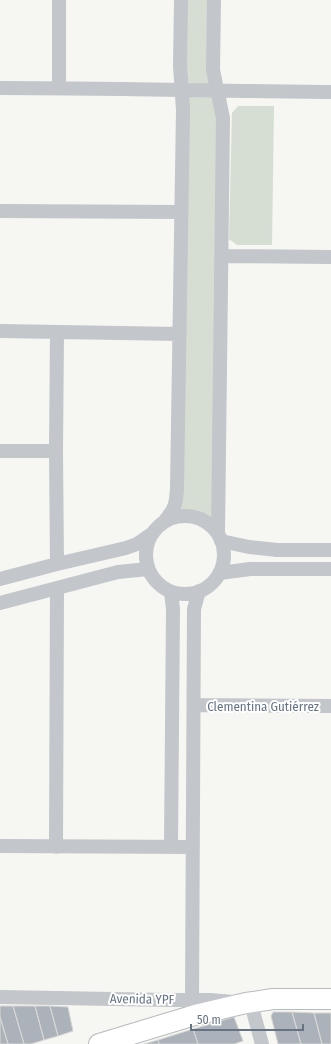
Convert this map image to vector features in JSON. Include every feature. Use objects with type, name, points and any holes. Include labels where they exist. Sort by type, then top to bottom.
[{"type":"street","points":[[59,0],[59,88]]},
{"type":"street","points":[[181,0],[180,66],[183,110],[177,488],[176,503],[173,510],[148,543],[146,556],[148,568],[161,586],[171,592],[180,594],[190,594],[202,590],[213,583],[220,573],[224,552],[220,537],[223,118],[214,70],[214,0]]},
{"type":"street","points":[[0,88],[331,92]]},
{"type":"street","points":[[0,211],[181,212]]},
{"type":"street","points":[[222,256],[331,257]]},
{"type":"street","points":[[0,331],[180,334]]},
{"type":"street","points":[[57,564],[56,451],[58,332]]},
{"type":"street","points":[[0,451],[56,451]]},
{"type":"street","points":[[0,579],[126,548],[137,544],[159,527],[177,517],[188,516],[200,519],[210,525],[220,537],[249,548],[277,550],[331,550]]},
{"type":"street","points":[[0,603],[118,572],[148,568]]},
{"type":"street","points":[[220,573],[250,569],[331,569]]},
{"type":"street","points":[[56,847],[58,588]]},
{"type":"street","points":[[192,1000],[194,609],[199,591]]},
{"type":"street","points":[[171,592],[173,609],[171,846]]},
{"type":"street","name":"Clementina Gutiérrez","points":[[194,705],[331,706]]},
{"type":"street","points":[[0,846],[193,847]]},
{"type":"street","name":"Avenida YPF","points":[[0,997],[192,1000],[246,1003],[273,999],[331,999]]},
{"type":"street","points":[[99,1044],[195,1015],[246,1003],[253,1012],[262,1044]]},
{"type":"shaded area","points":[[181,0],[214,0],[223,118],[218,534],[200,519],[168,518],[176,503]]},
{"type":"shaded area","points":[[238,106],[274,106],[272,245],[237,245],[229,239],[232,113]]},
{"type":"building","points":[[0,1006],[13,1006],[24,1044],[8,1044],[0,1017]]},
{"type":"building","points":[[13,1006],[35,1006],[44,1040],[31,1044],[24,1044]]},
{"type":"building","points":[[35,1006],[50,1006],[58,1036],[44,1040]]},
{"type":"building","points":[[50,1006],[68,1007],[73,1031],[58,1036]]},
{"type":"building","points":[[273,1012],[292,1012],[301,1044],[278,1044],[271,1016]]},
{"type":"building","points":[[292,1012],[314,1013],[322,1044],[301,1044]]},
{"type":"building","points":[[314,1013],[331,1013],[331,1044],[322,1044]]},
{"type":"building","points":[[0,1017],[8,1044],[0,1044]]},
{"type":"building","points":[[234,1017],[243,1041],[234,1044],[198,1044],[193,1029]]},
{"type":"building","points":[[193,1029],[198,1044],[159,1044],[158,1040]]},
{"type":"building","points":[[158,1040],[159,1044],[144,1044]]}]
